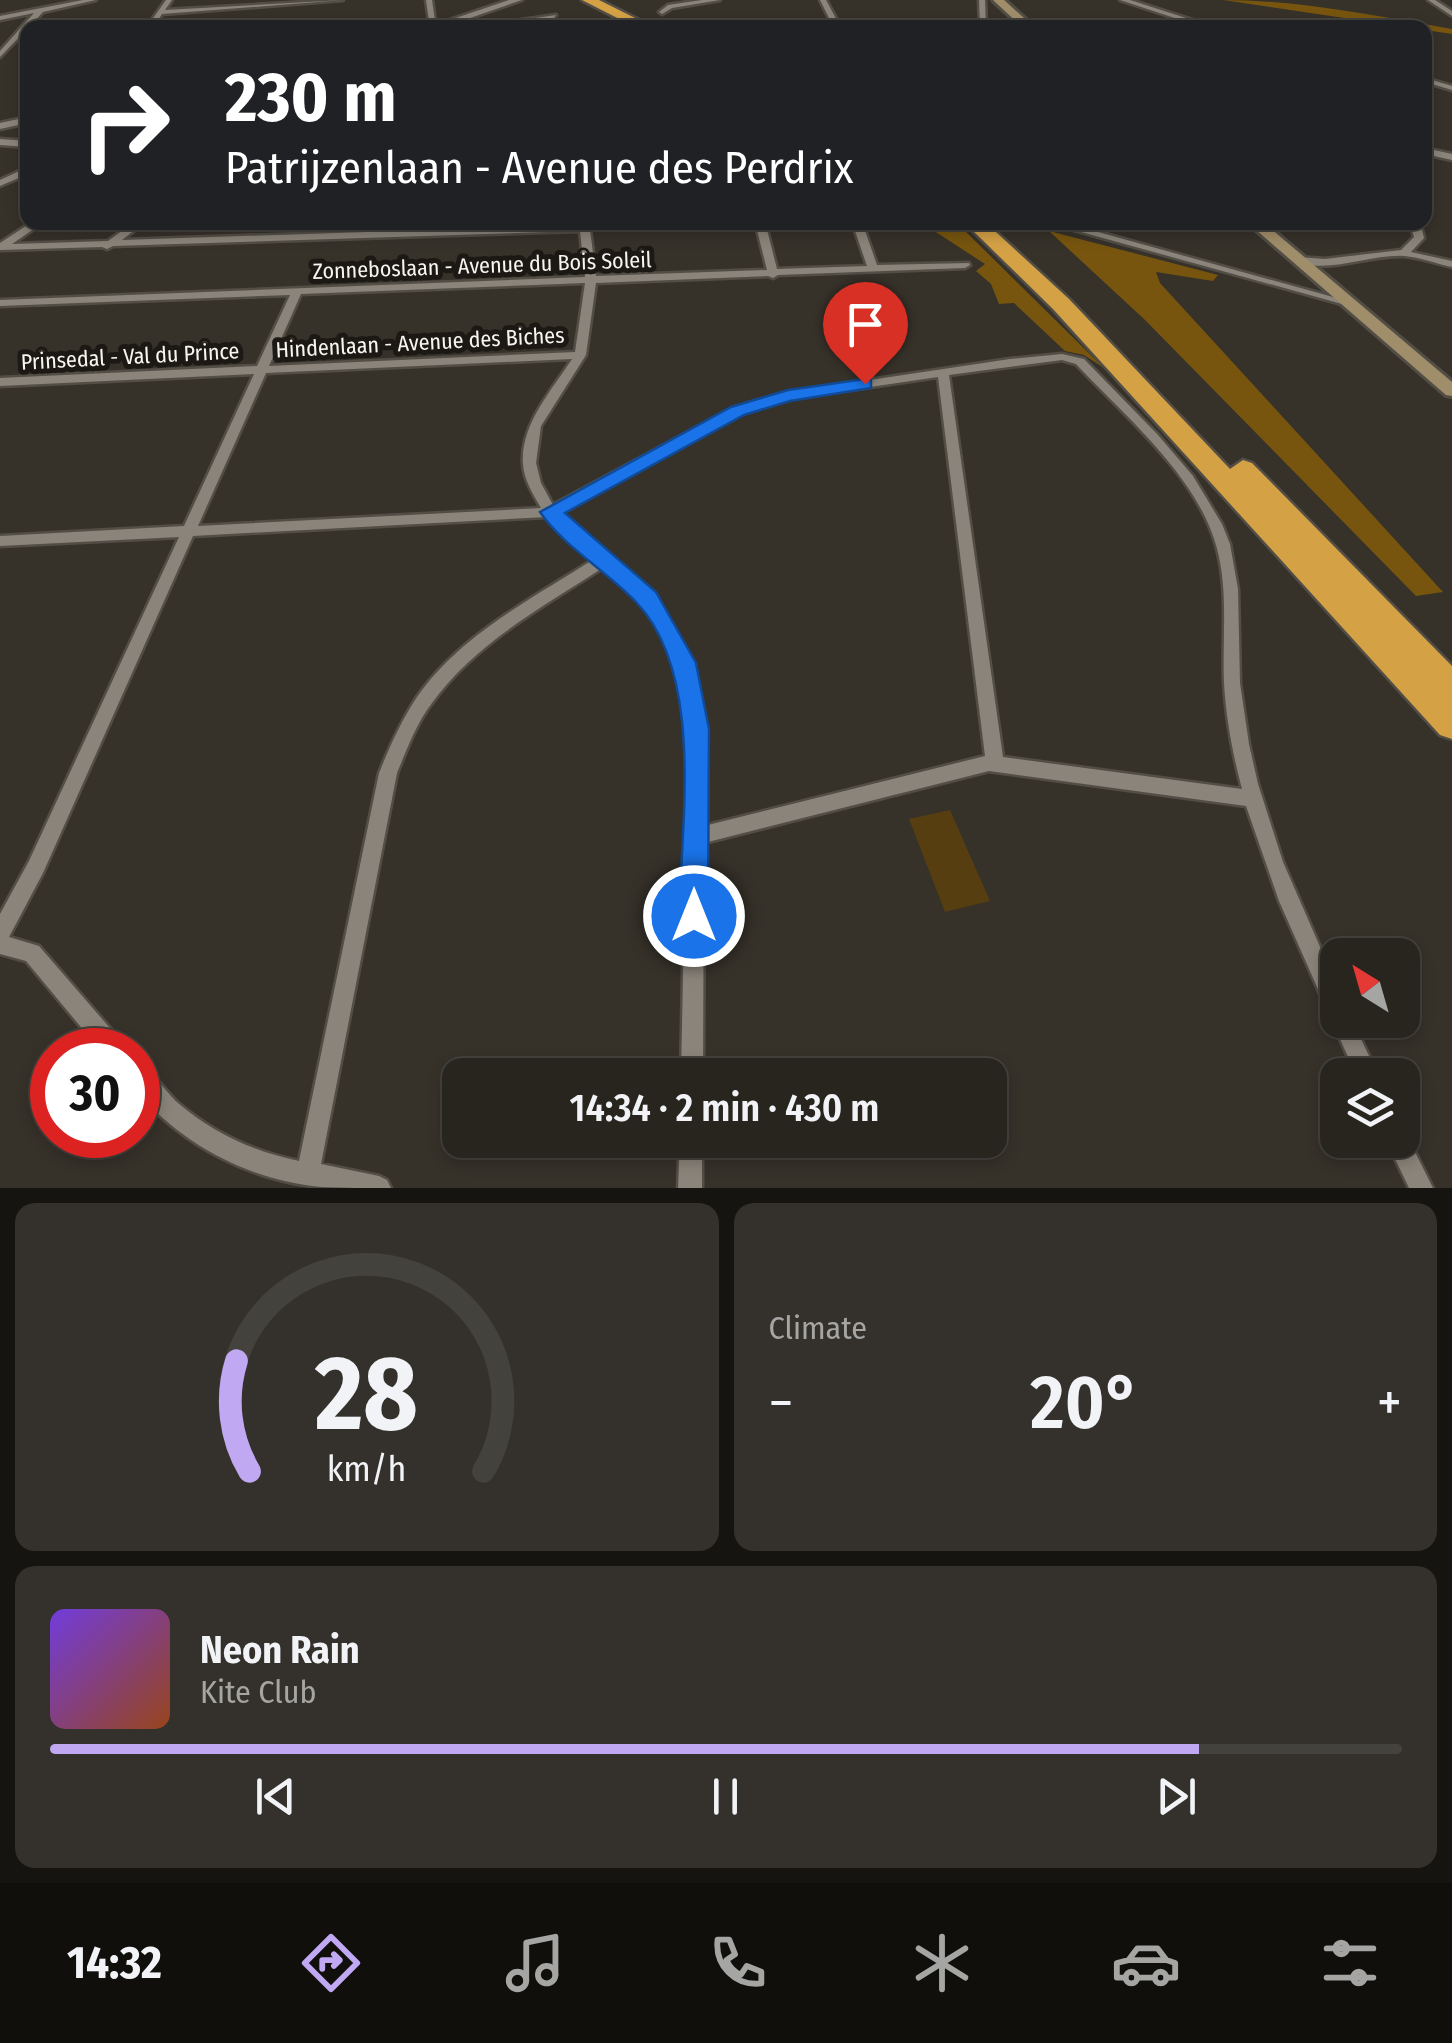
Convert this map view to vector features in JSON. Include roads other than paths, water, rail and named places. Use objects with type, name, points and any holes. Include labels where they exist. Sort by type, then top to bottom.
[{"type":"highway","points":[[571,0],[613,20]]},
{"type":"highway","points":[[588,0],[632,20]]},
{"type":"highway","points":[[982,230],[1061,304],[1452,725]]},
{"type":"highway","points":[[1004,230],[1084,302],[1452,687]]},
{"type":"main road","points":[[998,0],[1021,20]]},
{"type":"main road","points":[[1263,230],[1452,391]]},
{"type":"street","points":[[33,20],[51,0]]},
{"type":"street","points":[[0,18],[93,0]]},
{"type":"street","points":[[154,20],[168,0]]},
{"type":"street","points":[[160,12],[340,0]]},
{"type":"street","points":[[454,20],[518,0]]},
{"type":"street","points":[[662,12],[670,6],[717,0]]},
{"type":"street","points":[[1122,0],[1190,20]]},
{"type":"street","points":[[1210,0],[1239,3]]},
{"type":"street","points":[[1434,2],[1452,4]]},
{"type":"street","points":[[1434,2],[1452,14]]},
{"type":"street","points":[[527,20],[554,16]]},
{"type":"street","points":[[0,55],[20,34]]},
{"type":"street","points":[[0,247],[27,230]]},
{"type":"street","points":[[107,246],[130,230]]},
{"type":"street","points":[[380,236],[382,230]]},
{"type":"street","points":[[0,247],[502,230]]},
{"type":"street","points":[[585,230],[591,281],[580,355],[538,418],[531,437],[531,476],[550,512],[648,598],[684,663],[696,729],[692,1058]]},
{"type":"street","points":[[762,230],[773,275]]},
{"type":"street","points":[[860,230],[874,270]]},
{"type":"street","points":[[1079,230],[1346,302]]},
{"type":"street","points":[[1404,253],[1419,238],[1417,230]]},
{"type":"street","points":[[1302,264],[1404,253],[1452,264]]},
{"type":"street","name":"Zonneboslaan - Avenue du Bois Soleil","points":[[0,302],[965,266]]},
{"type":"street","points":[[0,934],[36,867],[297,292]]},
{"type":"street","name":"Hindenlaan - Avenue des Biches","points":[[261,370],[580,355]]},
{"type":"street","points":[[0,541],[550,512],[738,411],[788,396],[1062,356],[1080,361],[1176,464],[1217,526],[1231,598],[1234,704],[1254,799],[1283,884],[1320,970]]},
{"type":"street","name":"Prinsedal - Val du Prince","points":[[0,382],[261,370]]},
{"type":"street","points":[[943,373],[995,764]]},
{"type":"street","points":[[308,1173],[388,773],[404,730],[456,659],[604,560]]},
{"type":"street","points":[[694,837],[995,764],[1254,799]]},
{"type":"street","points":[[0,944],[32,953],[95,1028]]},
{"type":"street","points":[[160,1099],[197,1135],[226,1150],[378,1188]]},
{"type":"street","points":[[690,1188],[691,1158]]},
{"type":"street","points":[[1406,1158],[1421,1188]]}]
